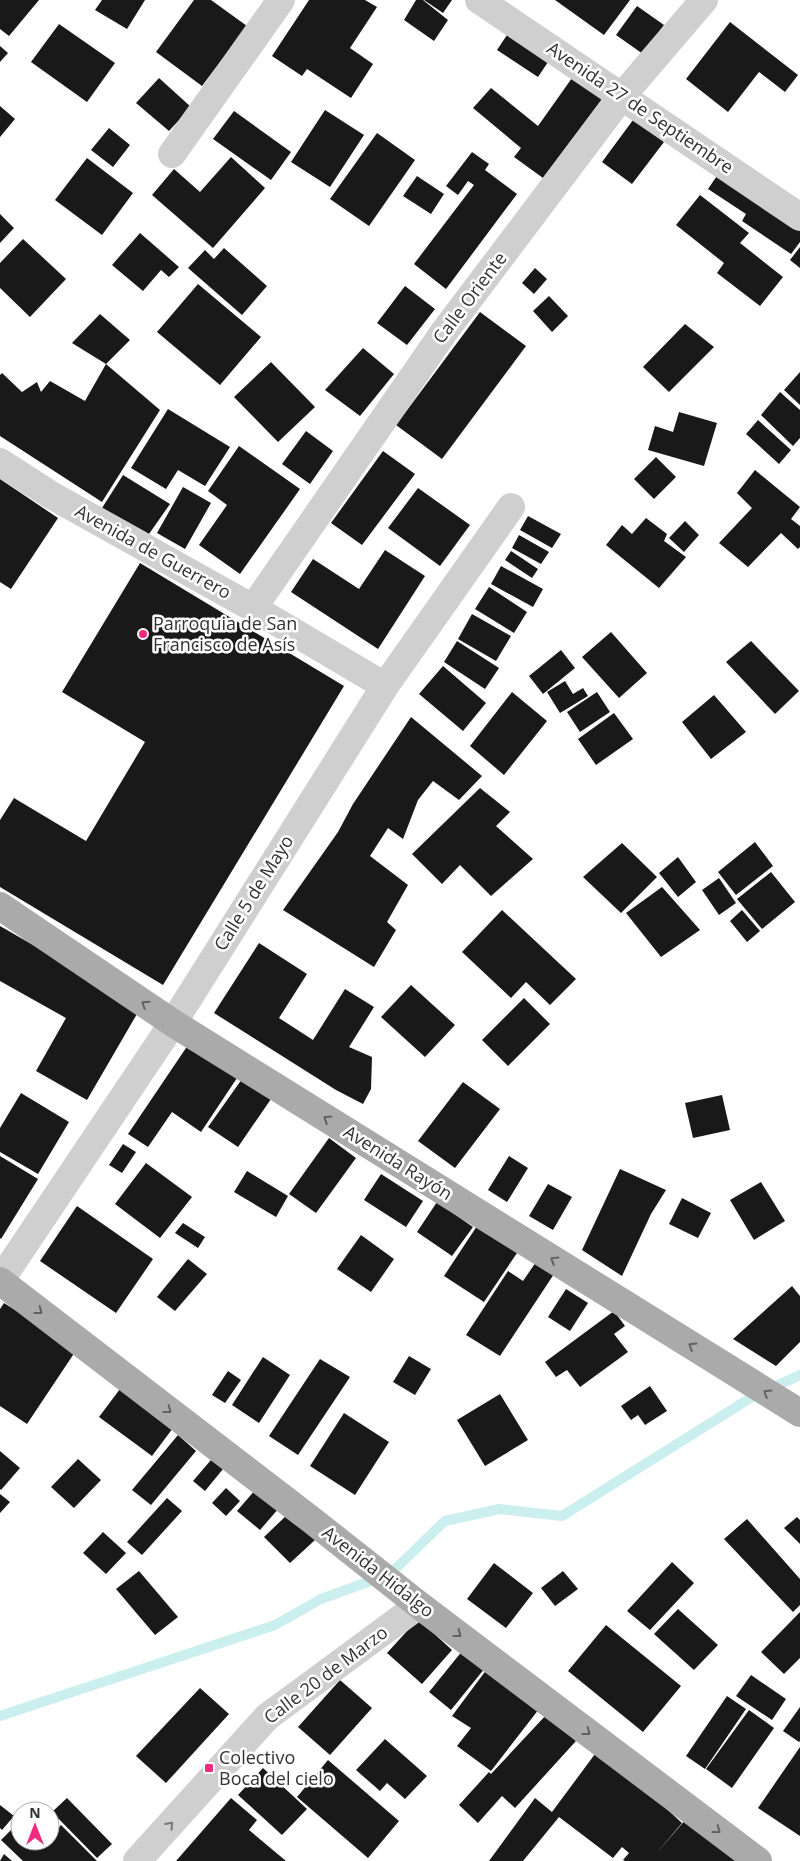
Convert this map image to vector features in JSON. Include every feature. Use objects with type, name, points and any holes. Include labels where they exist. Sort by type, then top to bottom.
[{"type":"main road","name":"Avenida Rayón","points":[[0,906],[173,1023],[800,1413]]},
{"type":"main road","name":"Avenida Hidalgo","points":[[0,1281],[414,1601],[758,1861]]},
{"type":"street","points":[[172,154],[281,0]]},
{"type":"street","name":"Avenida 27 de Septiembre","points":[[479,0],[800,217]]},
{"type":"street","name":"Calle Oriente","points":[[253,608],[444,332],[622,96],[704,0]]},
{"type":"street","name":"Avenida de Guerrero","points":[[0,462],[51,494],[253,608],[385,686]]},
{"type":"street","name":"Calle 5 de Mayo","points":[[0,1281],[173,1023],[385,686],[511,508]]},
{"type":"street","name":"Calle 20 de Marzo","points":[[137,1861],[268,1717],[414,1601]]},
{"type":"building","points":[[0,0],[39,0],[9,36],[0,29]]},
{"type":"building","points":[[102,0],[145,0],[127,29],[95,10]]},
{"type":"building","points":[[194,0],[211,0],[247,26],[202,86],[156,52]]},
{"type":"building","points":[[309,0],[365,0],[377,7],[350,48],[373,64],[351,98],[307,69],[302,76],[272,56]]},
{"type":"building","points":[[416,0],[423,0],[448,20],[434,41],[404,20]]},
{"type":"building","points":[[424,0],[452,0],[443,13]]},
{"type":"building","points":[[555,0],[630,0],[604,35]]},
{"type":"building","points":[[637,6],[664,25],[643,54],[616,35]]},
{"type":"building","points":[[730,22],[798,75],[785,92],[759,72],[728,112],[686,79]]},
{"type":"building","points":[[59,24],[115,63],[87,102],[31,62]]},
{"type":"building","points":[[511,29],[552,56],[538,77],[497,50]]},
{"type":"building","points":[[0,46],[8,53],[0,62]]},
{"type":"building","points":[[159,78],[191,107],[169,131],[136,103]]},
{"type":"building","points":[[572,78],[602,99],[543,178],[514,157],[521,148],[473,108],[491,88],[538,126]]},
{"type":"building","points":[[0,106],[15,119],[0,137]]},
{"type":"building","points":[[325,110],[364,135],[330,187],[291,162]]},
{"type":"building","points":[[234,111],[291,152],[271,180],[213,139]]},
{"type":"building","points":[[633,120],[664,142],[632,184],[602,162]]},
{"type":"building","points":[[109,128],[130,145],[113,167],[91,150]]},
{"type":"building","points":[[377,133],[415,160],[369,226],[330,199]]},
{"type":"building","points":[[472,152],[489,164],[485,170],[517,194],[446,289],[414,264],[474,185],[468,181],[458,195],[446,186]]},
{"type":"building","points":[[231,157],[265,188],[213,248],[152,195],[174,169],[200,192]]},
{"type":"building","points":[[87,158],[133,193],[102,235],[55,200]]},
{"type":"building","points":[[723,167],[800,223],[800,242],[791,254],[742,221],[746,214],[708,189]]},
{"type":"building","points":[[417,176],[444,194],[431,214],[403,196]]},
{"type":"building","points":[[700,195],[749,233],[740,243],[783,277],[760,306],[717,273],[724,263],[676,225]]},
{"type":"building","points":[[0,214],[14,228],[0,243]]},
{"type":"building","points":[[140,233],[179,267],[169,277],[161,270],[143,291],[112,265]]},
{"type":"building","points":[[23,239],[66,279],[30,317],[0,288],[0,263]]},
{"type":"building","points":[[800,247],[800,268],[790,260]]},
{"type":"building","points":[[224,248],[267,286],[242,315],[188,268],[205,250],[214,259]]},
{"type":"building","points":[[535,268],[547,279],[534,294],[522,283]]},
{"type":"building","points":[[198,284],[261,337],[220,385],[157,332]]},
{"type":"building","points":[[405,286],[435,309],[407,345],[377,323]]},
{"type":"building","points":[[549,296],[568,316],[552,332],[533,311]]},
{"type":"building","points":[[480,312],[526,346],[442,459],[396,425]]},
{"type":"building","points":[[100,314],[130,340],[106,364],[72,343]]},
{"type":"building","points":[[685,324],[714,347],[669,392],[643,367]]},
{"type":"building","points":[[363,348],[394,374],[360,416],[325,390]]},
{"type":"building","points":[[271,362],[315,407],[278,442],[234,397]]},
{"type":"building","points":[[106,364],[160,410],[102,502],[0,436],[0,375],[2,373],[22,392],[37,382],[41,392],[50,381],[85,401]]},
{"type":"building","points":[[800,372],[800,405],[784,390]]},
{"type":"building","points":[[780,392],[800,410],[800,438],[793,446],[761,415]]},
{"type":"building","points":[[168,409],[230,447],[205,486],[178,470],[166,489],[131,468]]},
{"type":"building","points":[[679,412],[717,423],[704,466],[648,450],[655,426],[673,432]]},
{"type":"building","points":[[758,420],[791,450],[779,464],[746,434]]},
{"type":"building","points":[[306,431],[333,451],[310,484],[282,464]]},
{"type":"building","points":[[239,446],[300,489],[240,574],[199,545],[227,505],[208,491]]},
{"type":"building","points":[[383,451],[415,474],[362,545],[331,523]]},
{"type":"building","points":[[656,457],[676,477],[654,499],[634,479]]},
{"type":"building","points":[[755,470],[800,507],[791,519],[800,526],[800,547],[798,549],[781,533],[748,567],[719,543],[752,508],[737,493]]},
{"type":"building","points":[[123,475],[170,504],[149,534],[102,508]]},
{"type":"building","points":[[0,479],[58,518],[11,589],[0,582]]},
{"type":"building","points":[[183,487],[211,503],[185,549],[157,533]]},
{"type":"building","points":[[418,488],[470,525],[440,566],[388,528]]},
{"type":"building","points":[[528,516],[561,534],[552,548],[520,530]]},
{"type":"building","points":[[646,518],[667,534],[664,541],[686,557],[659,588],[606,545],[622,525],[632,534]]},
{"type":"building","points":[[685,521],[699,535],[684,552],[669,538]]},
{"type":"building","points":[[519,535],[549,552],[541,564],[512,548]]},
{"type":"building","points":[[385,550],[425,576],[378,649],[291,592],[313,559],[359,589]]},
{"type":"building","points":[[511,551],[538,569],[532,578],[505,560]]},
{"type":"building","points":[[140,563],[344,686],[163,985],[0,887],[0,820],[14,798],[86,841],[145,742],[62,692]]},
{"type":"building","points":[[501,566],[543,589],[533,607],[491,584]]},
{"type":"building","points":[[489,587],[527,612],[514,633],[475,609]]},
{"type":"building","points":[[472,614],[511,636],[496,661],[458,639]]},
{"type":"building","points":[[611,632],[647,673],[619,698],[582,657]]},
{"type":"building","points":[[457,641],[499,668],[485,689],[444,662]]},
{"type":"building","points":[[751,641],[799,691],[775,714],[726,662]]},
{"type":"building","points":[[561,650],[575,668],[543,694],[529,676]]},
{"type":"building","points":[[443,666],[486,703],[463,731],[419,694]]},
{"type":"building","points":[[565,681],[573,694],[583,688],[588,696],[560,713],[547,692]]},
{"type":"building","points":[[512,692],[547,721],[504,775],[470,746]]},
{"type":"building","points":[[597,692],[610,712],[580,732],[567,712]]},
{"type":"building","points":[[714,695],[746,732],[711,759],[682,722]]},
{"type":"building","points":[[614,713],[633,739],[596,765],[578,739]]},
{"type":"building","points":[[411,717],[482,776],[459,800],[433,781],[418,800],[403,839],[388,828],[370,856],[408,885],[387,922],[396,930],[374,967],[283,910],[338,832],[353,804]]},
{"type":"building","points":[[480,788],[510,812],[496,826],[533,859],[491,896],[460,865],[442,884],[412,854]]},
{"type":"building","points":[[755,842],[773,866],[736,895],[718,872]]},
{"type":"building","points":[[622,843],[657,877],[621,913],[583,877]]},
{"type":"building","points":[[678,857],[696,882],[678,897],[659,873]]},
{"type":"building","points":[[771,872],[795,902],[762,929],[737,899]]},
{"type":"building","points":[[719,878],[736,903],[719,915],[702,890]]},
{"type":"building","points":[[662,887],[700,930],[661,957],[626,913]]},
{"type":"building","points":[[502,910],[576,979],[550,1005],[526,982],[511,998],[462,952]]},
{"type":"building","points":[[742,910],[760,931],[747,942],[730,921]]},
{"type":"building","points":[[0,926],[141,1007],[87,1100],[36,1071],[66,1018],[0,981]]},
{"type":"building","points":[[259,943],[307,974],[279,1018],[313,1040],[345,989],[374,1007],[349,1047],[372,1057],[371,1089],[363,1104],[336,1090],[214,1013]]},
{"type":"building","points":[[411,985],[455,1025],[425,1057],[381,1017]]},
{"type":"building","points":[[524,998],[550,1024],[508,1066],[482,1040]]},
{"type":"building","points":[[188,1045],[237,1078],[201,1132],[172,1112],[148,1147],[128,1134]]},
{"type":"building","points":[[242,1079],[271,1099],[238,1147],[208,1127]]},
{"type":"building","points":[[463,1082],[500,1109],[455,1168],[418,1141]]},
{"type":"building","points":[[21,1093],[69,1122],[38,1174],[0,1152],[0,1128]]},
{"type":"building","points":[[722,1095],[730,1130],[693,1138],[685,1103]]},
{"type":"building","points":[[329,1138],[356,1158],[316,1213],[289,1194]]},
{"type":"building","points":[[123,1144],[136,1152],[122,1173],[109,1165]]},
{"type":"building","points":[[0,1156],[38,1179],[1,1239],[0,1238]]},
{"type":"building","points":[[509,1156],[528,1168],[507,1202],[488,1190]]},
{"type":"building","points":[[146,1163],[192,1197],[160,1238],[115,1204]]},
{"type":"building","points":[[620,1169],[666,1190],[651,1214],[622,1276],[582,1250]]},
{"type":"building","points":[[247,1171],[288,1196],[276,1217],[234,1192]]},
{"type":"building","points":[[381,1174],[423,1201],[406,1227],[364,1200]]},
{"type":"building","points":[[761,1182],[785,1221],[754,1240],[730,1200]]},
{"type":"building","points":[[548,1184],[572,1197],[553,1230],[529,1216]]},
{"type":"building","points":[[682,1198],[711,1213],[698,1238],[669,1224]]},
{"type":"building","points":[[437,1202],[473,1227],[452,1256],[417,1232]]},
{"type":"building","points":[[77,1206],[153,1259],[116,1313],[40,1261]]},
{"type":"building","points":[[183,1223],[205,1237],[198,1248],[175,1233]]},
{"type":"building","points":[[477,1226],[517,1253],[484,1302],[444,1276]]},
{"type":"building","points":[[361,1235],[394,1259],[371,1292],[337,1269]]},
{"type":"building","points":[[188,1259],[207,1274],[175,1311],[157,1297]]},
{"type":"building","points":[[536,1262],[554,1274],[500,1356],[466,1335],[508,1271],[523,1281]]},
{"type":"building","points":[[792,1286],[800,1296],[800,1342],[776,1366],[733,1339]]},
{"type":"building","points":[[566,1289],[588,1303],[570,1331],[548,1317]]},
{"type":"building","points":[[4,1303],[77,1349],[27,1424],[0,1406],[0,1309]]},
{"type":"building","points":[[614,1311],[625,1326],[614,1334],[628,1352],[580,1387],[567,1370],[556,1377],[545,1362]]},
{"type":"building","points":[[409,1356],[431,1369],[415,1395],[393,1382]]},
{"type":"building","points":[[263,1357],[290,1375],[259,1423],[232,1405]]},
{"type":"building","points":[[320,1359],[350,1377],[298,1455],[269,1436]]},
{"type":"building","points":[[228,1371],[241,1380],[225,1403],[212,1395]]},
{"type":"building","points":[[650,1386],[667,1411],[645,1425],[638,1415],[631,1420],[621,1406]]},
{"type":"building","points":[[120,1389],[173,1428],[152,1456],[99,1417]]},
{"type":"building","points":[[500,1394],[528,1440],[485,1466],[457,1420]]},
{"type":"building","points":[[344,1413],[389,1442],[355,1495],[310,1466]]},
{"type":"building","points":[[178,1435],[196,1451],[151,1505],[132,1490]]},
{"type":"building","points":[[0,1451],[20,1468],[1,1490],[0,1489]]},
{"type":"building","points":[[78,1459],[101,1480],[74,1508],[51,1487]]},
{"type":"building","points":[[211,1460],[223,1469],[205,1491],[193,1481]]},
{"type":"building","points":[[226,1488],[240,1501],[226,1516],[212,1503]]},
{"type":"building","points":[[256,1489],[279,1508],[260,1530],[237,1511]]},
{"type":"building","points":[[0,1494],[10,1502],[0,1513]]},
{"type":"building","points":[[167,1498],[182,1511],[142,1555],[127,1542]]},
{"type":"building","points":[[289,1513],[315,1540],[290,1563],[264,1537]]},
{"type":"building","points":[[797,1517],[800,1520],[800,1544],[784,1528]]},
{"type":"building","points":[[747,1519],[800,1579],[800,1605],[793,1612],[724,1539]]},
{"type":"building","points":[[103,1532],[126,1553],[106,1574],[83,1553]]},
{"type":"building","points":[[672,1562],[694,1583],[650,1630],[627,1611]]},
{"type":"building","points":[[494,1563],[533,1593],[506,1628],[467,1599]]},
{"type":"building","points":[[139,1571],[178,1617],[155,1635],[116,1589]]},
{"type":"building","points":[[563,1571],[578,1589],[555,1606],[541,1588]]},
{"type":"building","points":[[678,1609],[718,1645],[694,1670],[654,1634]]},
{"type":"building","points":[[800,1612],[800,1658],[784,1674],[761,1652]]},
{"type":"building","points":[[418,1619],[452,1650],[422,1684],[387,1653]]},
{"type":"building","points":[[606,1625],[681,1686],[643,1732],[568,1671]]},
{"type":"building","points":[[463,1650],[485,1668],[451,1710],[429,1692]]},
{"type":"building","points":[[487,1669],[539,1709],[491,1771],[457,1746],[471,1728],[452,1716]]},
{"type":"building","points":[[751,1675],[786,1699],[772,1720],[736,1696]]},
{"type":"building","points":[[340,1680],[372,1708],[330,1755],[298,1727]]},
{"type":"building","points":[[200,1688],[229,1714],[166,1783],[136,1756]]},
{"type":"building","points":[[727,1696],[746,1709],[705,1769],[686,1756]]},
{"type":"building","points":[[800,1707],[800,1741],[799,1742],[783,1731]]},
{"type":"building","points":[[749,1710],[774,1728],[732,1788],[706,1769]]},
{"type":"building","points":[[547,1714],[576,1741],[515,1808],[502,1796],[478,1823],[459,1805]]},
{"type":"building","points":[[385,1739],[427,1776],[405,1799],[387,1783],[380,1791],[356,1770]]},
{"type":"building","points":[[800,1747],[800,1836],[758,1808]]},
{"type":"building","points":[[595,1754],[657,1800],[682,1823],[655,1855],[687,1818],[737,1861],[625,1861],[623,1860],[629,1853],[622,1847],[613,1858],[559,1817],[523,1861],[489,1861],[535,1798],[552,1812]]},
{"type":"building","points":[[328,1760],[399,1821],[368,1858],[297,1797]]},
{"type":"building","points":[[263,1768],[307,1809],[282,1835],[238,1795]]},
{"type":"building","points":[[67,1798],[112,1844],[97,1858],[60,1820],[60,1805]]},
{"type":"building","points":[[231,1798],[257,1820],[249,1830],[286,1861],[176,1861]]},
{"type":"building","points":[[0,1805],[10,1813],[10,1821],[2,1830],[0,1828]]},
{"type":"building","points":[[61,1825],[97,1861],[23,1861],[13,1851],[60,1851]]},
{"type":"building","points":[[10,1831],[10,1849],[1,1840]]},
{"type":"building","points":[[4,1854],[12,1861],[0,1861]]},
{"type":"waterway","points":[[0,1716],[275,1625],[321,1599],[390,1574],[445,1521],[499,1509],[562,1516],[752,1397],[800,1375]]},
{"type":"place","name":"Parroquia de San Francisco de Asís","points":[[143,634]]},
{"type":"place","name":"Colectivo Boca del cielo","points":[[209,1768]]}]
